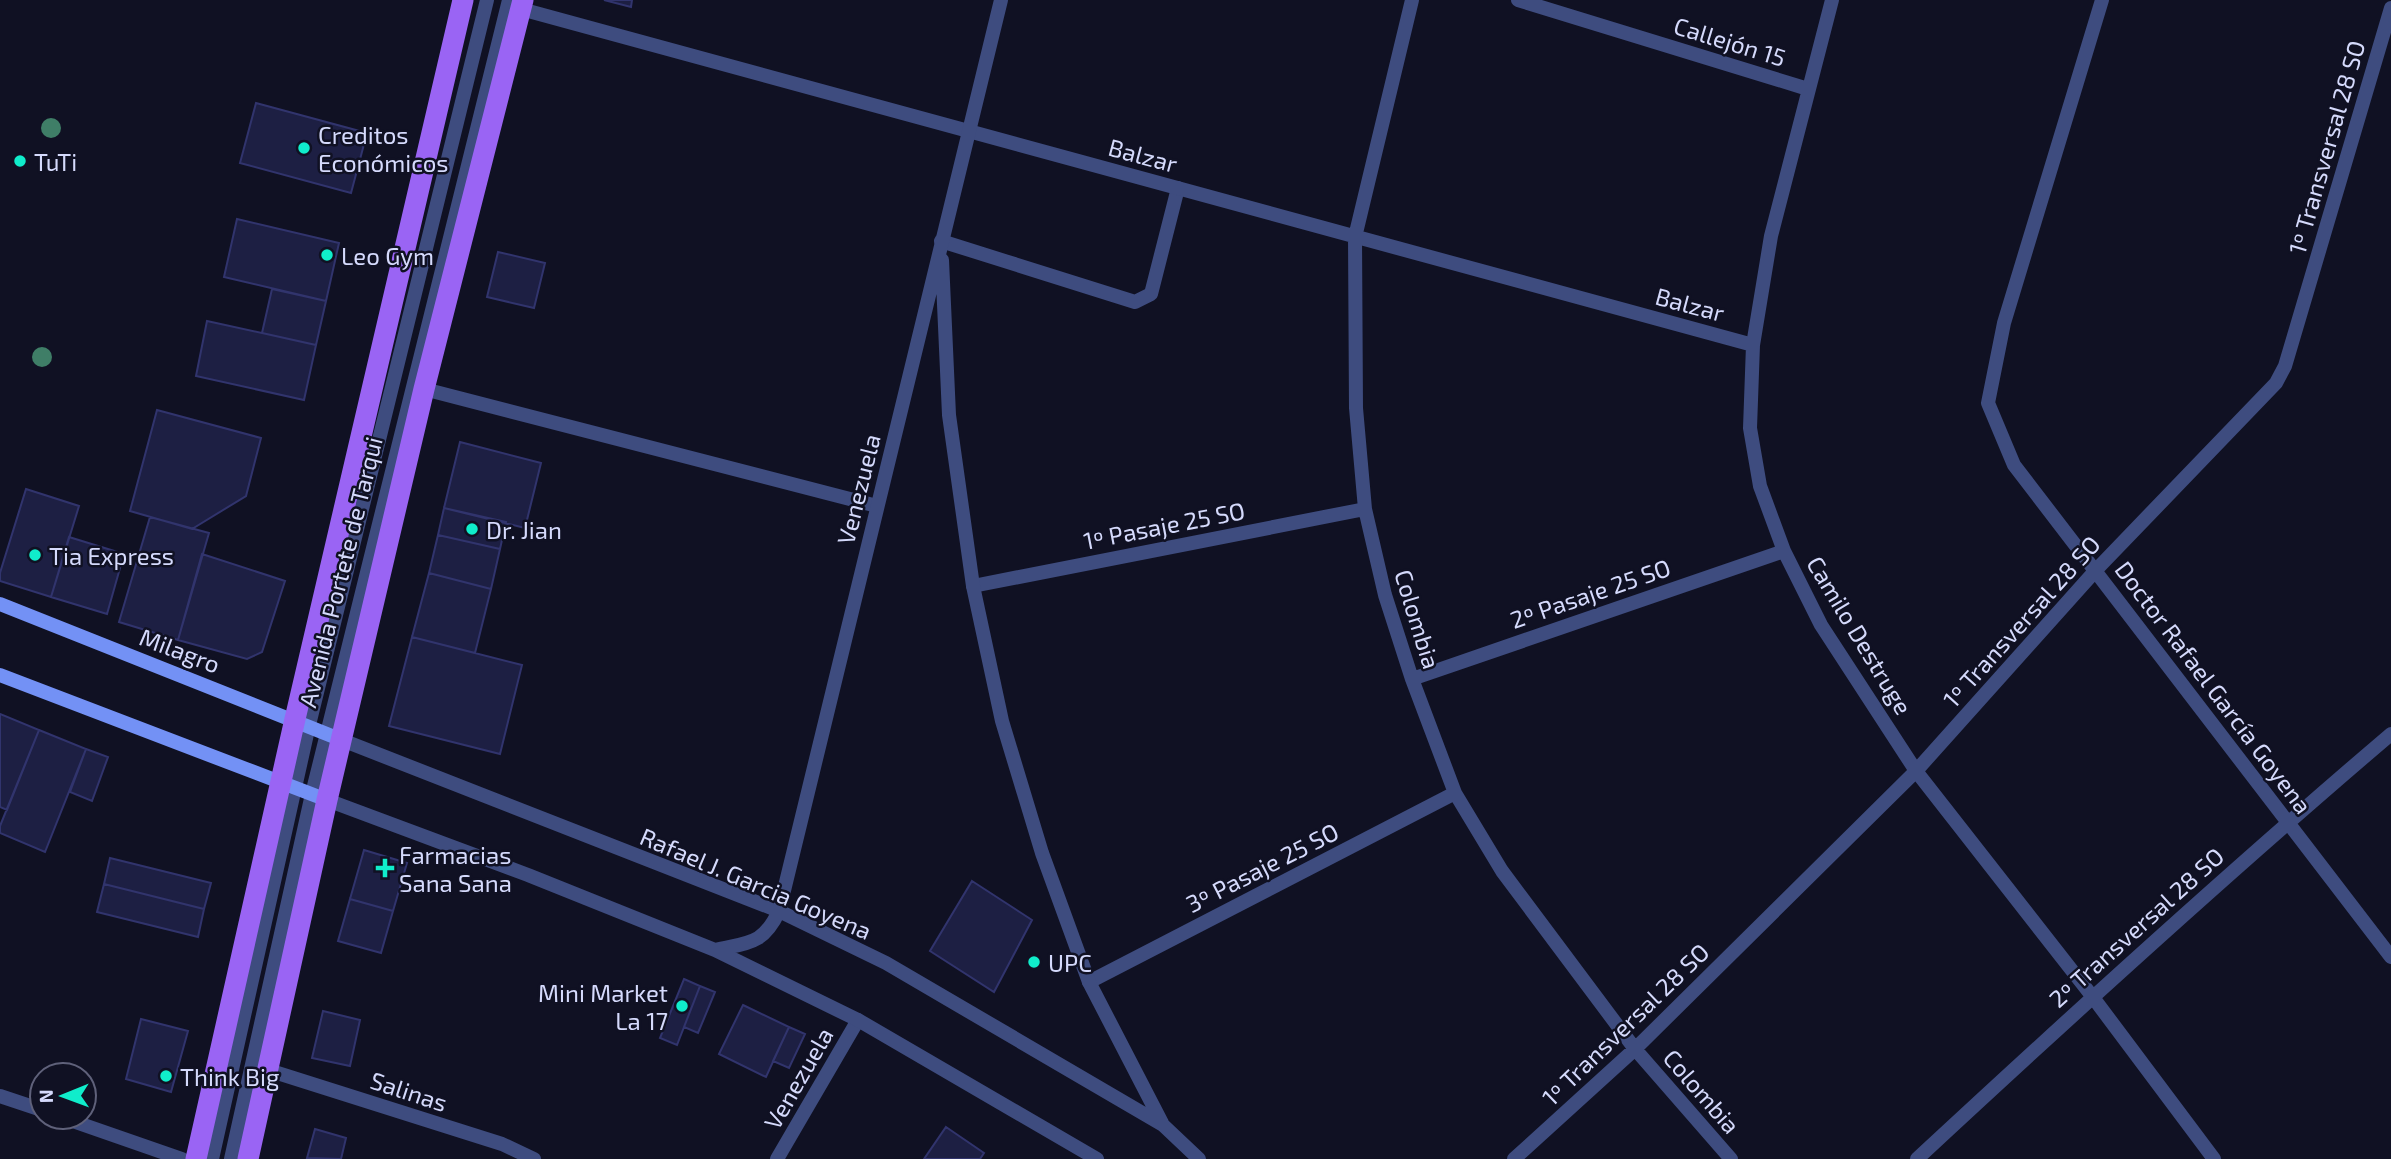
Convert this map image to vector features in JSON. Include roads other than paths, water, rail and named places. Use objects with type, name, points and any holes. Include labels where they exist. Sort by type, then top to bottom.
[{"type":"main road","name":"Avenida Portete de Tarqui","points":[[196,1159],[288,784],[463,0]]},
{"type":"main road","name":"Avenida Portete de Tarqui","points":[[248,1159],[268,1070],[319,797],[424,389],[517,3]]},
{"type":"main road","name":"Milagro","points":[[0,604],[335,737]]},
{"type":"main road","points":[[0,675],[319,797]]},
{"type":"street","name":"Avenida Portete de Tarqui","points":[[302,722],[487,0]]},
{"type":"street","name":"Venezuela","points":[[715,950],[763,937],[772,927],[779,911],[1001,0]]},
{"type":"street","name":"Colombia","points":[[1412,0],[1355,237],[1356,408],[1365,509],[1385,595],[1412,678],[1455,793],[1502,871],[1636,1049],[1731,1159]]},
{"type":"street","name":"Callejón 15","points":[[1518,0],[1808,89]]},
{"type":"street","name":"Camilo Destruge","points":[[1832,0],[1771,236],[1754,345],[1750,428],[1759,486],[1784,551],[1821,625],[1916,771],[2092,996],[2214,1159]]},
{"type":"street","name":"Doctor Rafael García Goyena","points":[[2102,0],[2004,323],[1988,403],[2014,465],[2391,957]]},
{"type":"street","name":"Avenida Portete de Tarqui","points":[[335,737],[517,3]]},
{"type":"street","name":"Balzar","points":[[517,3],[969,131],[1754,345]]},
{"type":"street","name":"1º Transversal 28 SO","points":[[1514,1159],[1636,1049],[1916,771],[2096,570],[2276,383],[2285,366],[2391,8]]},
{"type":"street","points":[[1163,1125],[1089,982],[1042,853],[1010,747],[973,586],[949,415],[941,241],[1135,302],[1150,294],[1178,188]]},
{"type":"street","points":[[424,389],[877,506]]},
{"type":"street","name":"1º Pasaje 25 SO","points":[[973,586],[1365,509]]},
{"type":"street","name":"2º Pasaje 25 SO","points":[[1412,678],[1784,551]]},
{"type":"street","name":"2º Transversal 28 SO","points":[[1917,1159],[2092,996],[2391,734]]},
{"type":"street","name":"Rafael J. Garcia Goyena","points":[[335,737],[779,911],[886,963],[1163,1125],[1199,1159]]},
{"type":"street","name":"Avenida Portete de Tarqui","points":[[212,1159],[288,784]]},
{"type":"street","name":"3º Pasaje 25 SO","points":[[1089,982],[1455,793]]},
{"type":"street","name":"Avenida Portete de Tarqui","points":[[231,1159],[319,797]]},
{"type":"street","points":[[319,797],[528,875],[715,950],[858,1020],[1097,1159]]},
{"type":"street","name":"Venezuela","points":[[776,1159],[858,1020]]},
{"type":"street","name":"Salinas","points":[[268,1070],[502,1144],[534,1159]]},
{"type":"street","points":[[0,1096],[28,1105]]},
{"type":"street","points":[[98,1130],[182,1159]]},
{"type":"place","name":"Creditos Económicos","points":[[304,148]]},
{"type":"place","name":"TuTi","points":[[20,161]]},
{"type":"place","name":"Leo Gym","points":[[327,255]]},
{"type":"place","name":"Dr. Jian","points":[[472,529]]},
{"type":"place","name":"Tia Express","points":[[35,555]]},
{"type":"place","name":"Farmacias Sana Sana","points":[[385,868]]},
{"type":"place","name":"UPC","points":[[1034,962]]},
{"type":"place","name":"Mini Market La 17","points":[[682,1006]]},
{"type":"place","name":"Think Big","points":[[166,1076]]}]
